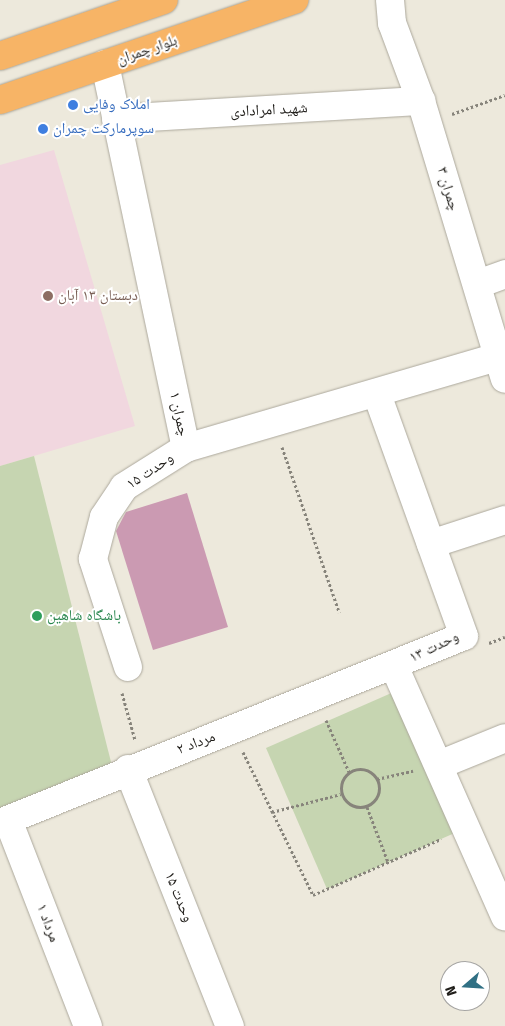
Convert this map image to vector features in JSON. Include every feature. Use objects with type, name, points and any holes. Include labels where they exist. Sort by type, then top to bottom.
[{"type":"main road","points":[[0,56],[121,8],[164,0]]},
{"type":"main road","name":"بلوار چمران","points":[[0,100],[294,0]]},
{"type":"street","name":"چمران ۳","points":[[390,0],[392,23],[424,112],[478,284],[502,368]]},
{"type":"street","name":"چمران ۱","points":[[105,64],[186,448],[377,394],[502,368]]},
{"type":"street","name":"شهید امرادادی","points":[[116,119],[424,112]]},
{"type":"street","points":[[478,284],[505,274]]},
{"type":"street","name":"وحدت ۱۳","points":[[377,394],[464,636],[394,666],[505,916]]},
{"type":"street","name":"وحدت ۱۵","points":[[128,667],[93,560],[104,517],[124,487],[186,448]]},
{"type":"street","points":[[431,544],[505,520]]},
{"type":"street","name":"مرداد ۲","points":[[4,822],[128,769],[394,666]]},
{"type":"street","points":[[439,765],[505,738]]},
{"type":"street","name":"وحدت ۱۵","points":[[128,769],[230,1026]]},
{"type":"street","name":"مرداد ۱","points":[[4,822],[88,1026]]},
{"type":"path","points":[[424,112],[505,95]]},
{"type":"path","points":[[274,423],[339,612]]},
{"type":"path","points":[[128,667],[122,694],[136,744],[128,769]]},
{"type":"path","points":[[315,696],[349,772]]},
{"type":"path","points":[[232,729],[313,894],[466,828]]},
{"type":"path","points":[[377,779],[439,765]]},
{"type":"path","points":[[368,770],[377,779],[377,798],[367,807],[354,807],[341,794],[342,781],[349,772],[368,770]]},
{"type":"path","points":[[272,812],[341,794]]},
{"type":"path","points":[[367,807],[388,862]]},
{"type":"shaded area","name":"دبستان ۱۳ آبان","points":[[54,150],[135,426],[0,466],[0,165]]},
{"type":"green space","name":"باشگاه شاهین","points":[[34,456],[112,766],[0,810],[0,466]]},
{"type":"green space","points":[[396,691],[457,832],[327,889],[266,748]]},
{"type":"building","points":[[187,493],[228,627],[153,650],[116,531],[126,512]]},
{"type":"place","name":"املاک وفایی","points":[[73,105]]},
{"type":"place","name":"سوپرمارکت چمران","points":[[43,129]]},
{"type":"place","name":"دبستان ۱۳ آبان","points":[[48,296]]},
{"type":"place","name":"باشگاه شاهین","points":[[37,616]]}]
